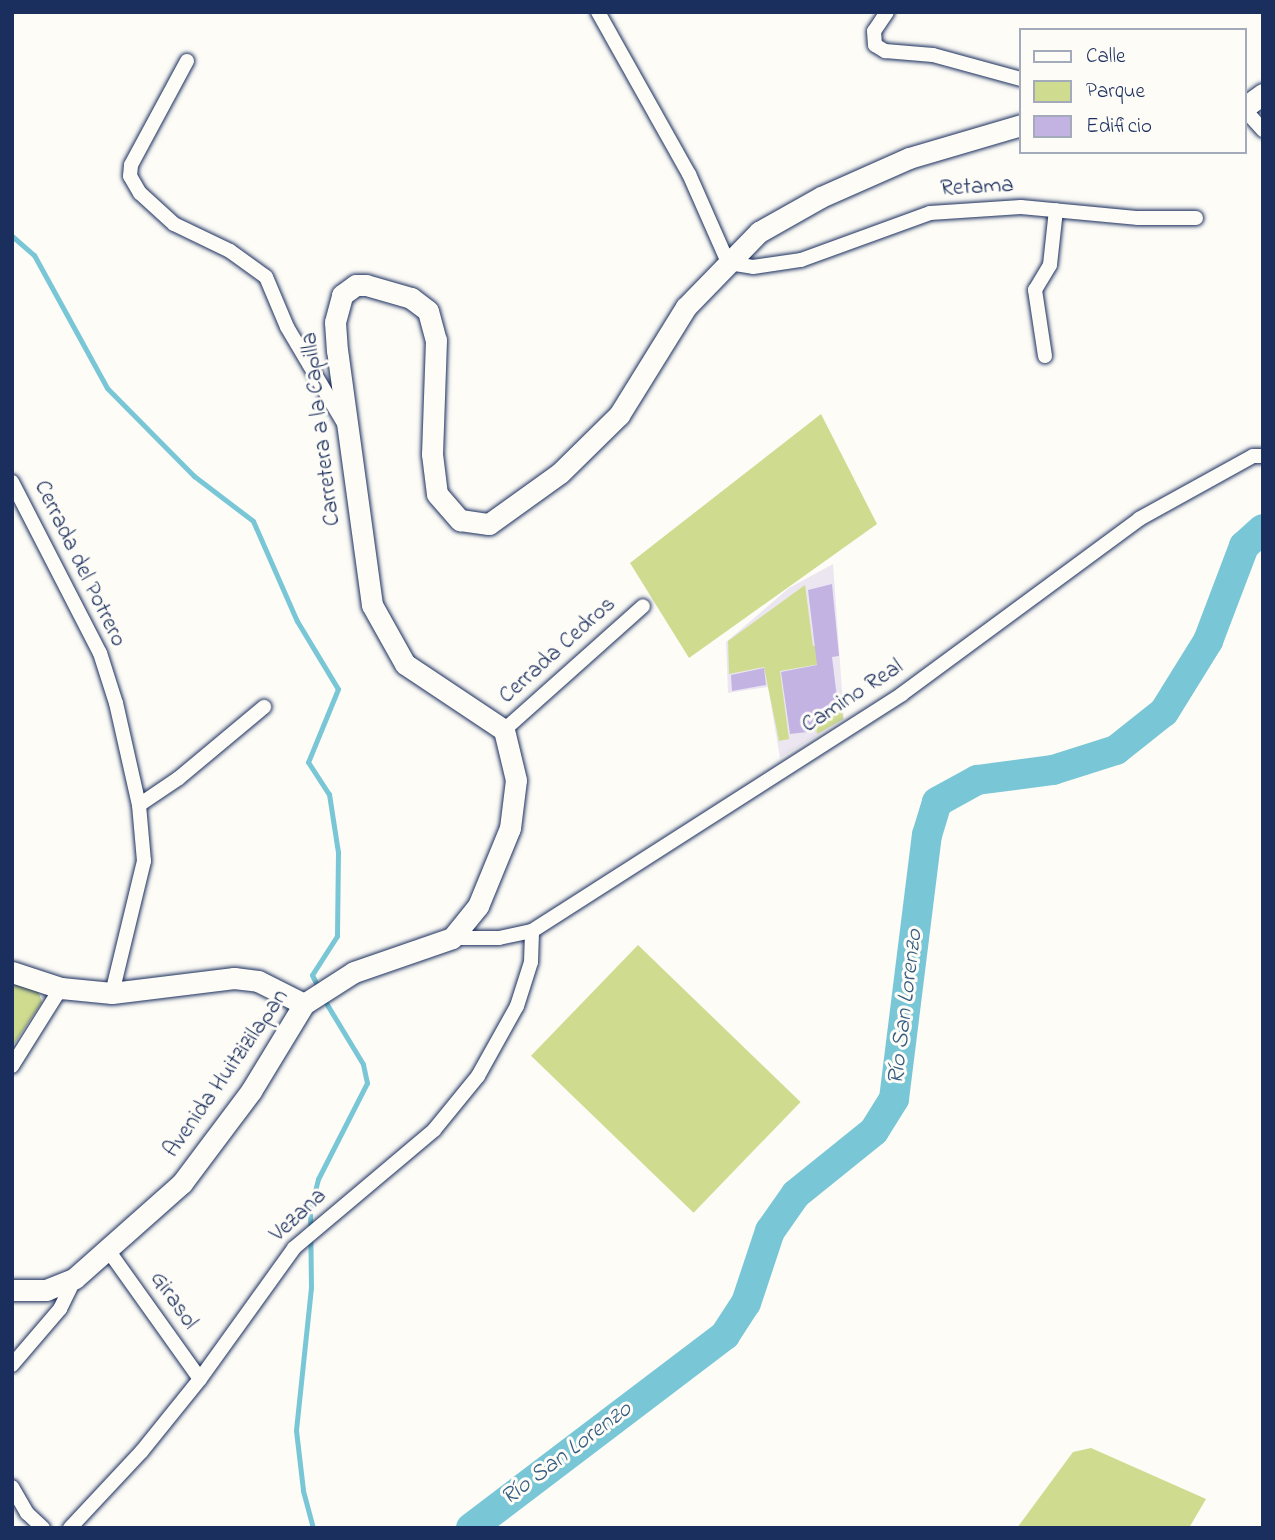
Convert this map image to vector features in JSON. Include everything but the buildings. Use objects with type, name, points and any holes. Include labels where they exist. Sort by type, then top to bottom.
[{"type":"street","points":[[598,12],[688,174],[727,260]]},
{"type":"street","points":[[887,12],[874,31],[874,45],[885,51],[933,55],[1020,79]]},
{"type":"street","points":[[187,61],[131,165],[130,176],[140,192],[174,224],[230,251],[266,277],[307,363],[352,435]]},
{"type":"street","points":[[1247,106],[1263,94]]},
{"type":"street","points":[[1247,110],[1263,130]]},
{"type":"street","name":"Carretera a la Capilla","points":[[504,730],[416,674],[379,622],[367,586],[352,435],[335,323],[342,295],[356,285],[366,285],[411,298],[428,311],[436,341],[432,454],[437,494],[460,520],[489,523],[560,473],[619,415],[686,307],[727,260],[758,232],[821,197],[909,158],[1020,125]]},
{"type":"street","name":"Retama","points":[[727,260],[753,267],[801,260],[930,213],[1021,207],[1196,218]]},
{"type":"street","points":[[1045,356],[1035,290],[1050,265],[1056,210]]},
{"type":"street","name":"Camino Real","points":[[452,938],[499,938],[532,931],[902,694],[1139,519],[1259,453]]},
{"type":"street","name":"Cerrada del Potrero","points":[[12,482],[100,653],[116,703],[139,804],[144,861],[112,993]]},
{"type":"street","name":"Cerrada Cedros","points":[[504,730],[643,606]]},
{"type":"street","points":[[139,804],[179,778],[264,707]]},
{"type":"street","points":[[12,972],[61,988],[112,993],[234,978],[258,981],[309,1001],[336,982],[452,938],[478,906],[510,828],[516,780],[504,730]]},
{"type":"street","name":"Vezana","points":[[70,1528],[142,1451],[201,1379],[294,1248],[434,1130],[478,1076],[517,1006],[531,962],[532,931]]},
{"type":"street","points":[[12,1066],[61,988]]},
{"type":"street","name":"Avenida Huitzizilapan","points":[[12,1290],[46,1290],[75,1278],[108,1250],[205,1156],[309,1001]]},
{"type":"street","name":"Girasol","points":[[108,1250],[201,1379]]},
{"type":"street","points":[[12,1364],[60,1309],[75,1278]]},
{"type":"street","points":[[12,1488],[27,1513],[43,1528]]},
{"type":"shaded area","points":[[833,564],[844,719],[780,758],[768,687],[728,693],[726,642],[789,588]]},
{"type":"green space","points":[[821,414],[877,524],[689,658],[630,563]]},
{"type":"green space","points":[[805,585],[813,646],[824,645],[826,663],[780,671],[789,739],[779,741],[764,667],[729,674],[728,641]]},
{"type":"green space","points":[[842,707],[843,719],[817,734],[814,711]]},
{"type":"green space","points":[[638,945],[801,1102],[694,1213],[531,1056]]},
{"type":"green space","points":[[12,980],[37,988],[42,1002],[12,1047]]},
{"type":"green space","points":[[1091,1448],[1206,1499],[1189,1528],[1017,1528],[1073,1452]]},
{"type":"waterway","points":[[12,236],[34,255],[107,388],[194,476],[253,521],[297,621],[338,689],[308,762],[329,794],[338,852],[337,936],[312,975],[319,989]]},
{"type":"waterway","name":"Río San Lorenzo","points":[[471,1528],[725,1335],[746,1303],[770,1231],[796,1194],[874,1131],[894,1099],[927,835],[937,802],[977,780],[1053,770],[1116,750],[1164,712],[1208,641],[1244,546],[1263,529]]},
{"type":"waterway","points":[[313,1528],[303,1490],[296,1430],[311,1288],[310,1211],[318,1179],[367,1083],[363,1064],[323,998]]}]
